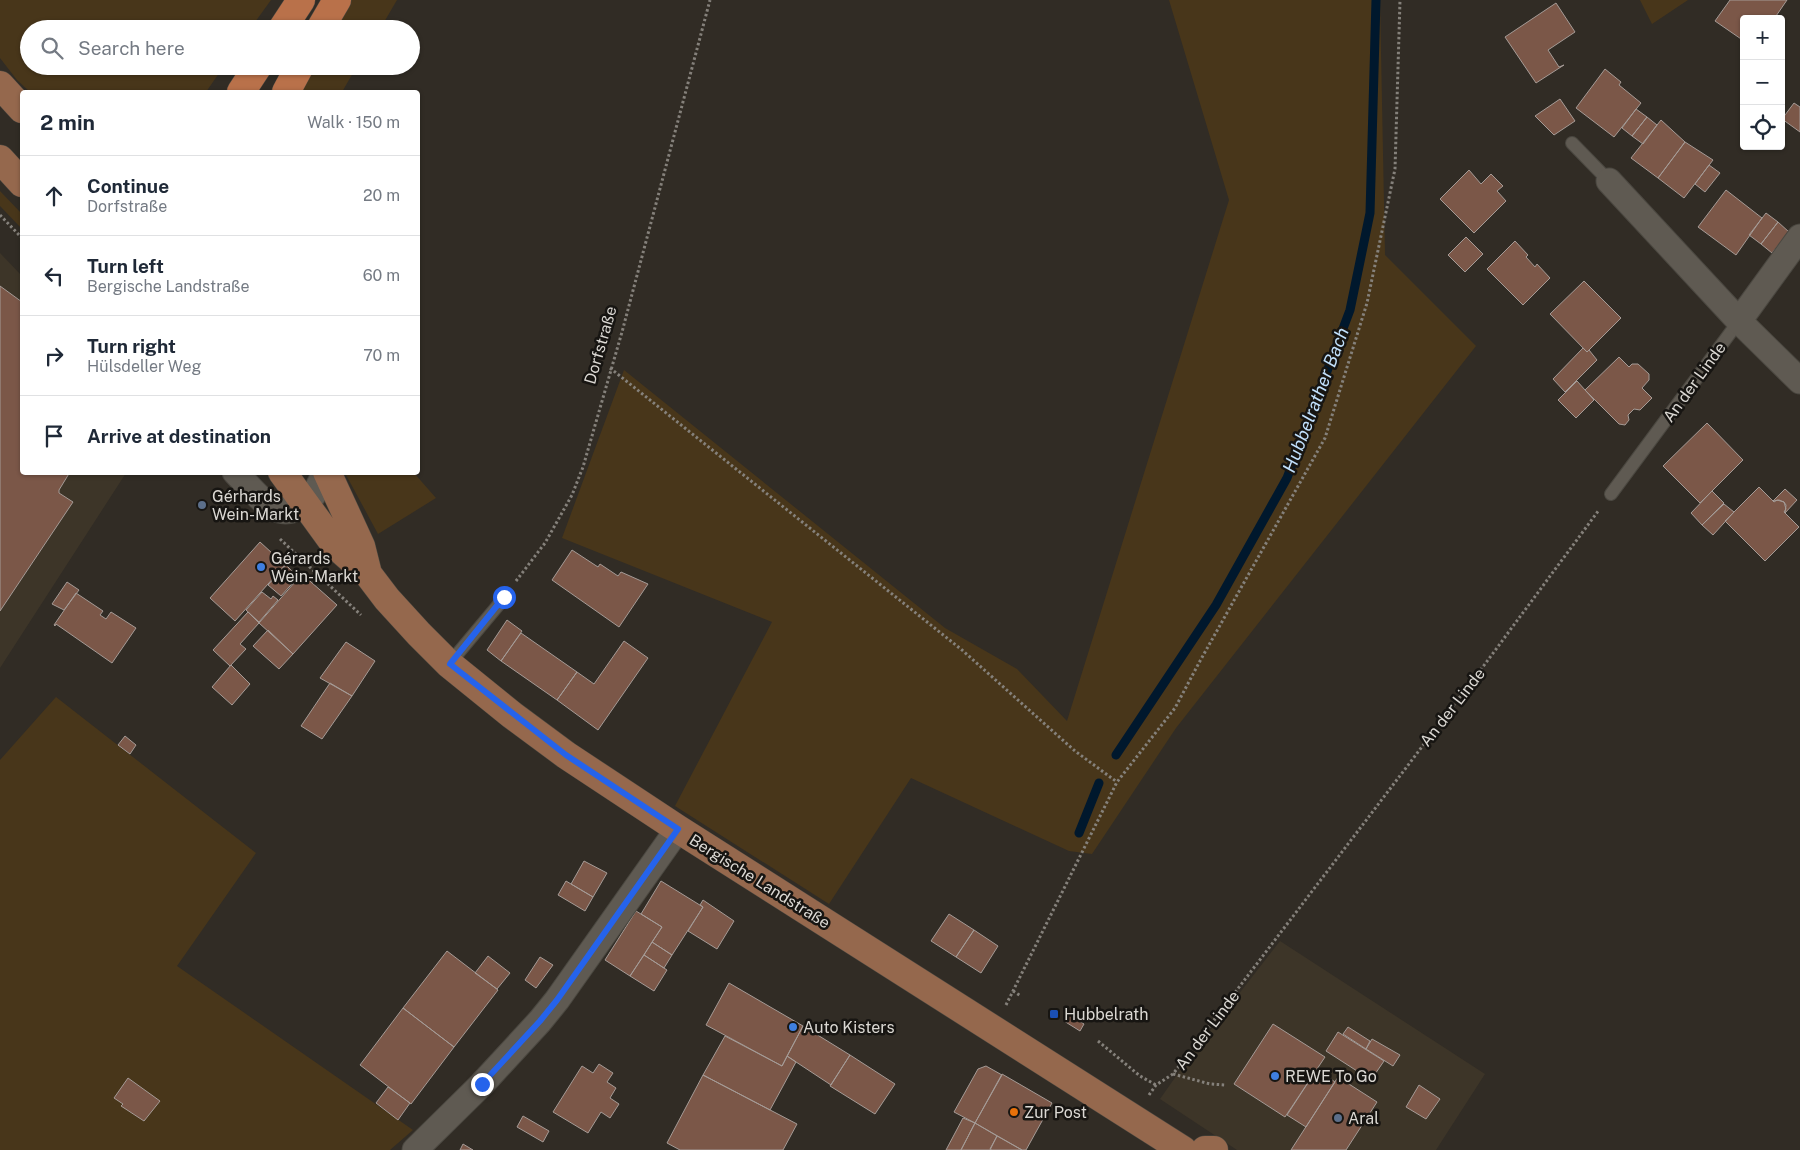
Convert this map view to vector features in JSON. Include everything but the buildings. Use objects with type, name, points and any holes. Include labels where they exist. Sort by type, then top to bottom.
[{"type":"highway","points":[[288,20],[301,0]]},
{"type":"highway","points":[[325,20],[337,0]]},
{"type":"highway","points":[[242,90],[252,75]]},
{"type":"highway","points":[[287,90],[295,75]]},
{"type":"main road","points":[[0,85],[20,107]]},
{"type":"main road","points":[[0,159],[20,181]]},
{"type":"main road","name":"Bergische Landstraße","points":[[284,475],[335,545],[368,574],[387,599],[450,664],[566,755],[678,829],[1183,1150]]},
{"type":"main road","name":"Bergische Landstraße","points":[[327,475],[361,546],[368,574]]},
{"type":"main road","points":[[1205,1150],[1214,1150]]},
{"type":"street","points":[[1609,181],[1739,321],[1800,381]]},
{"type":"street","name":"An der Linde","points":[[1739,321],[1800,237]]},
{"type":"street","points":[[238,475],[271,507],[289,512],[305,504]]},
{"type":"street","name":"Bergische Landstraße","points":[[305,504],[324,475]]},
{"type":"street","points":[[415,1150],[482,1084],[540,1021],[557,1000],[678,829]]},
{"type":"lane","points":[[1572,143],[1609,181]]},
{"type":"lane","name":"An der Linde","points":[[1611,494],[1739,321]]},
{"type":"lane","points":[[450,664],[504,597]]},
{"type":"path","name":"Dorfstraße","points":[[504,597],[545,543],[572,495],[583,466],[622,332],[710,0]]},
{"type":"path","points":[[1021,996],[1013,991],[1117,782],[1175,708],[1325,438],[1367,303],[1395,169],[1400,0]]},
{"type":"path","points":[[0,215],[20,236]]},
{"type":"path","points":[[610,368],[962,650],[1076,751],[1117,782]]},
{"type":"path","name":"An der Linde","points":[[1098,1041],[1140,1076],[1156,1085],[1173,1074],[1485,664],[1611,494]]},
{"type":"path","points":[[1173,1074],[1210,1084],[1225,1085]]},
{"type":"shaded area","points":[[0,0],[271,0],[257,20],[20,20],[20,75],[218,75],[207,90],[28,90],[17,80],[0,58]]},
{"type":"shaded area","points":[[349,0],[397,0],[385,20],[338,20]]},
{"type":"shaded area","points":[[1169,0],[1380,0],[1385,255],[1476,346],[1176,728],[1092,854],[1069,851],[911,778],[829,904],[675,806],[772,622],[562,538],[624,370],[945,628],[1017,669],[1067,721],[1229,200]]},
{"type":"shaded area","points":[[1640,0],[1688,0],[1652,24]]},
{"type":"shaded area","points":[[307,75],[352,75],[343,90],[299,90]]},
{"type":"shaded area","points":[[0,191],[20,212],[20,227],[0,206]]},
{"type":"shaded area","points":[[0,253],[20,274],[20,475],[125,475],[0,668]]},
{"type":"shaded area","points":[[346,475],[416,475],[436,498],[378,534]]},
{"type":"shaded area","points":[[56,697],[256,853],[177,966],[413,1130],[390,1150],[0,1150],[0,760]]},
{"type":"shaded area","points":[[1280,941],[1485,1074],[1436,1150],[1237,1150],[1160,1099],[1186,1062]]},
{"type":"waterway","name":"Hubbelrather Bach","points":[[1116,755],[1216,605],[1287,478],[1350,310],[1370,213],[1376,0]]},
{"type":"waterway","name":"Hubbelrather Bach","points":[[1079,833],[1099,783]]},
{"type":"place","name":"Gérhards Wein-Markt","points":[[202,505]]},
{"type":"place","name":"Gérards Wein-Markt","points":[[261,567]]},
{"type":"place","name":"Hubbelrath","points":[[1054,1014]]},
{"type":"place","name":"Auto Kisters","points":[[793,1027]]},
{"type":"place","name":"REWE To Go","points":[[1275,1076]]},
{"type":"place","name":"Zur Post","points":[[1014,1112]]},
{"type":"place","name":"Aral","points":[[1338,1118]]},
{"type":"route","points":[[482,1084],[557,1000],[678,829],[566,755],[450,664],[504,597]]}]
